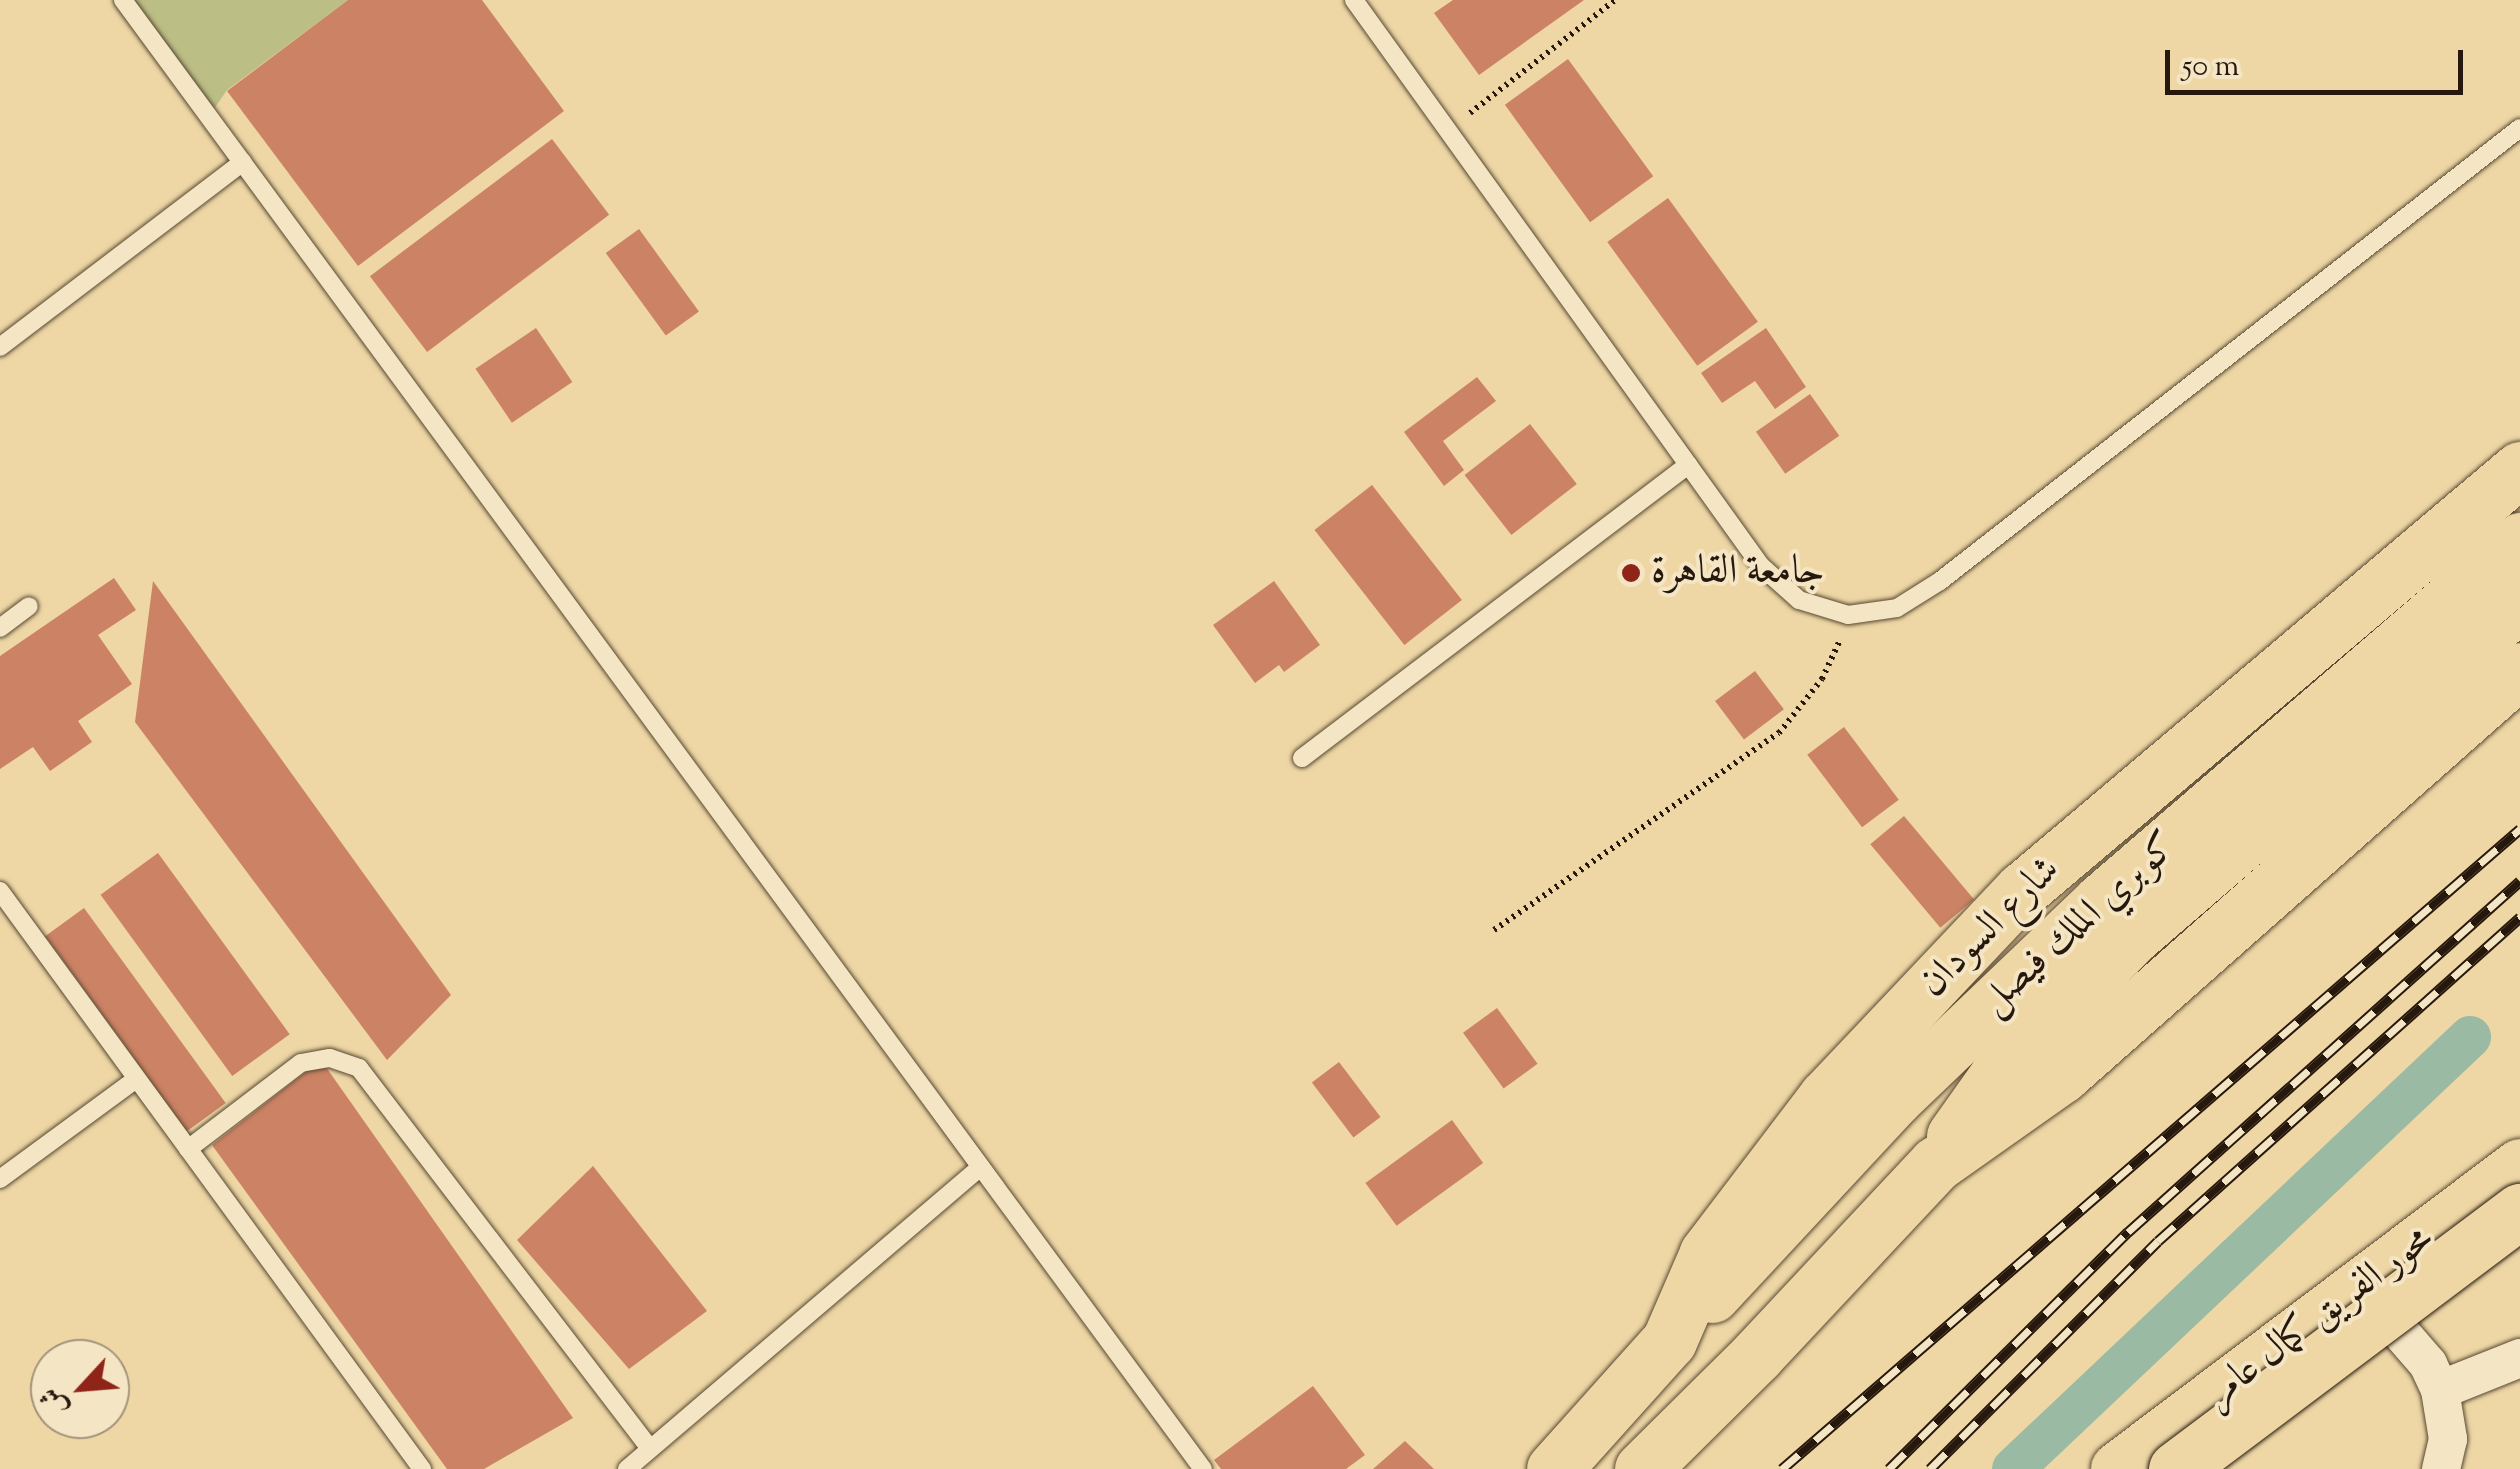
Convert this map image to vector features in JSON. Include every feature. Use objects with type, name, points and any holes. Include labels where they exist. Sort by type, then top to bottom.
[{"type":"main road","name":"شارع السودان","points":[[1554,1469],[1669,1341],[1707,1253],[1826,1097],[2022,890],[2520,469]]},
{"type":"main road","name":"كوبري الملك فيصل","points":[[1669,1341],[1894,1099],[2101,901],[2520,540]]},
{"type":"main road","name":"كوبري الملك فيصل","points":[[1936,1164],[1998,1074],[2132,937],[2520,603]]},
{"type":"main road","points":[[1642,1469],[1757,1355],[1936,1164],[2062,1075],[2520,670]]},
{"type":"main road","name":"محور الفريق كمال عامر","points":[[2118,1469],[2520,1166]]},
{"type":"main road","name":"محور الفريق كمال عامر","points":[[2176,1469],[2520,1210]]},
{"type":"street","points":[[2389,1319],[2428,1364],[2440,1390],[2448,1439],[2441,1469]]},
{"type":"street","points":[[2440,1390],[2520,1358]]},
{"type":"lane","points":[[123,0],[1203,1469]]},
{"type":"lane","points":[[1354,0],[1762,566],[1799,600],[1848,615],[1897,608],[1940,582],[2520,128]]},
{"type":"lane","points":[[0,347],[243,162]]},
{"type":"lane","points":[[1302,758],[1688,464]]},
{"type":"lane","points":[[0,628],[29,606]]},
{"type":"lane","points":[[0,891],[422,1469]]},
{"type":"lane","points":[[188,1149],[300,1064],[330,1058],[359,1068],[650,1450]]},
{"type":"lane","points":[[0,1180],[136,1079]]},
{"type":"lane","points":[[628,1469],[980,1166]]},
{"type":"path","points":[[1448,130],[1615,0]]},
{"type":"path","points":[[1494,930],[1779,733],[1822,679],[1848,615]]},
{"type":"green space","points":[[129,0],[348,0],[227,90],[212,112]]},
{"type":"building","points":[[348,0],[482,0],[564,111],[358,266],[227,91]]},
{"type":"building","points":[[1453,0],[1584,0],[1479,75],[1434,13]]},
{"type":"building","points":[[1568,59],[1653,176],[1590,222],[1505,105]]},
{"type":"building","points":[[552,139],[609,215],[427,352],[370,276]]},
{"type":"building","points":[[1668,198],[1758,322],[1697,366],[1607,242]]},
{"type":"building","points":[[639,229],[699,312],[666,336],[606,253]]},
{"type":"building","points":[[536,328],[572,382],[512,423],[475,369]]},
{"type":"building","points":[[1766,328],[1806,387],[1775,409],[1755,381],[1722,403],[1701,373]]},
{"type":"building","points":[[1477,377],[1496,401],[1443,441],[1464,470],[1444,486],[1404,432]]},
{"type":"building","points":[[1810,394],[1839,436],[1785,474],[1756,432]]},
{"type":"building","points":[[1530,424],[1577,484],[1511,535],[1465,475]]},
{"type":"building","points":[[1372,485],[1462,600],[1404,645],[1314,530]]},
{"type":"building","points":[[114,578],[136,610],[98,635],[132,684],[78,721],[92,742],[50,771],[33,747],[0,769],[0,656]]},
{"type":"building","points":[[153,581],[451,995],[387,1060],[135,722]]},
{"type":"building","points":[[1274,581],[1320,645],[1284,672],[1279,665],[1255,683],[1213,625]]},
{"type":"building","points":[[1755,671],[1784,709],[1744,739],[1715,701]]},
{"type":"building","points":[[1844,727],[1899,800],[1862,827],[1807,755]]},
{"type":"building","points":[[1904,816],[1974,899],[1940,928],[1870,844]]},
{"type":"building","points":[[158,853],[290,1034],[232,1076],[101,895]]},
{"type":"building","points":[[84,908],[226,1103],[187,1131],[45,936]]},
{"type":"building","points":[[1497,1008],[1538,1064],[1504,1089],[1463,1033]]},
{"type":"building","points":[[321,1060],[573,1418],[484,1469],[447,1469],[212,1145]]},
{"type":"building","points":[[1339,1062],[1381,1117],[1353,1138],[1312,1082]]},
{"type":"building","points":[[1452,1120],[1483,1163],[1397,1226],[1365,1183]]},
{"type":"building","points":[[593,1166],[707,1311],[629,1369],[517,1240]]},
{"type":"building","points":[[1313,1386],[1365,1455],[1346,1469],[1221,1469],[1214,1460]]},
{"type":"building","points":[[1405,1441],[1434,1469],[1373,1469]]},
{"type":"waterway","points":[[2013,1469],[2470,1037]]},
{"type":"railway","points":[[1782,1469],[2520,829]]},
{"type":"railway","points":[[1889,1469],[2128,1232],[2520,881]]},
{"type":"railway","points":[[1930,1469],[2158,1241],[2520,917]]},
{"type":"place","name":"جامعة القاهرة","points":[[1631,573]]}]
